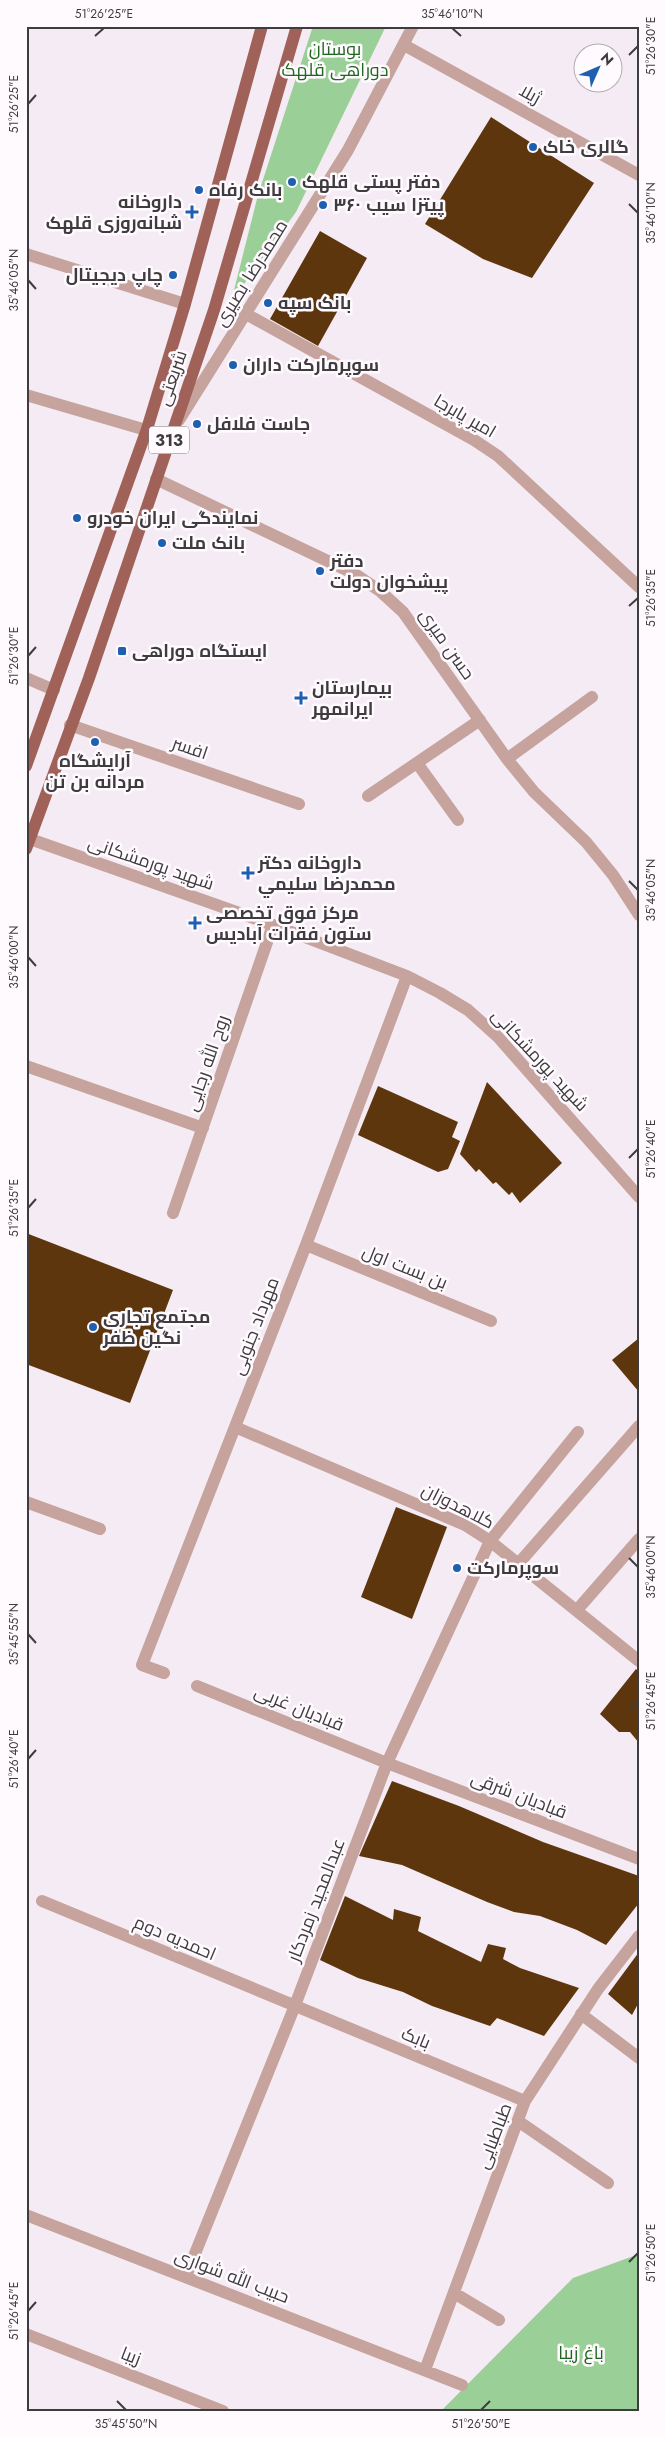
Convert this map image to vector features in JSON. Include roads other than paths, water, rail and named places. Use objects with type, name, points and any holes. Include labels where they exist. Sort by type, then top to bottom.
[{"type":"main road","name":"شریعتی","points":[[26,766],[147,429],[185,304],[262,26]]},
{"type":"main road","name":"شریعتی","points":[[28,844],[214,310],[297,26]]},
{"type":"street","name":"محمدرضا بصیری","points":[[172,434],[348,150],[413,26]]},
{"type":"street","name":"ژیلا","points":[[404,45],[639,175]]},
{"type":"street","points":[[26,254],[185,304]]},
{"type":"street","name":"امیر پابرجا","points":[[246,314],[474,440],[498,456],[639,587]]},
{"type":"street","points":[[26,395],[147,429],[172,434]]},
{"type":"street","name":"حسن میری","points":[[156,479],[355,574],[380,591],[403,612],[507,759],[534,792],[586,842],[613,875],[639,915]]},
{"type":"street","points":[[26,678],[54,690]]},
{"type":"street","points":[[507,759],[592,697]]},
{"type":"street","points":[[368,796],[480,720]]},
{"type":"street","name":"افسر","points":[[70,726],[299,804]]},
{"type":"street","points":[[417,763],[458,820]]},
{"type":"street","name":"شهید پورمشکانی","points":[[28,844],[274,925],[406,976],[468,1010],[498,1037],[639,1197]]},
{"type":"street","name":"روح الله رجایی","points":[[173,1213],[274,925]]},
{"type":"street","name":"مهرداد جنوبی","points":[[164,1673],[142,1665],[306,1245],[406,976]]},
{"type":"street","points":[[26,1066],[203,1128]]},
{"type":"street","name":"بن بست اول","points":[[306,1245],[491,1321]]},
{"type":"street","points":[[519,1563],[639,1426]]},
{"type":"street","name":"کلاهدوزان","points":[[235,1427],[440,1513],[490,1540],[639,1661]]},
{"type":"street","name":"عبدالمجید زمردکار","points":[[186,2276],[294,2008],[387,1763],[490,1540],[578,1432]]},
{"type":"street","points":[[26,1502],[100,1529]]},
{"type":"street","points":[[577,1610],[639,1539]]},
{"type":"street","name":"قبادیان غربی","points":[[196,1686],[387,1763]]},
{"type":"street","name":"قبادیان شرقی","points":[[387,1763],[639,1859]]},
{"type":"street","name":"احمدیه دوم","points":[[42,1901],[294,2008]]},
{"type":"street","name":"طباطبایی","points":[[425,2370],[525,2101],[598,1989],[639,1936]]},
{"type":"street","name":"بابک","points":[[294,2008],[525,2101]]},
{"type":"street","points":[[581,2014],[639,2058]]},
{"type":"street","points":[[518,2121],[608,2183]]},
{"type":"street","name":"حبیب الله شواری","points":[[26,2215],[462,2385]]},
{"type":"street","points":[[454,2293],[499,2320]]},
{"type":"street","name":"زیبا","points":[[26,2334],[223,2411]]},
{"type":"place","name":"گالری خاک","points":[[533,147]]},
{"type":"place","name":"دفتر پستی قلهک","points":[[292,182]]},
{"type":"place","name":"بانک رفاه","points":[[199,190]]},
{"type":"place","name":"پیتزا سیب ٣۶٠","points":[[323,205]]},
{"type":"place","name":"داروخانه شبانه‌روزی قلهک","points":[[192,212]]},
{"type":"place","name":"چاپ دیجیتال","points":[[173,275]]},
{"type":"place","name":"بانک سپه","points":[[268,303]]},
{"type":"place","name":"سوپرمارکت داران","points":[[233,365]]},
{"type":"place","name":"جاست فلافل","points":[[197,424]]},
{"type":"place","name":"نمایندگی ایران خودرو","points":[[77,518]]},
{"type":"place","name":"بانک ملت","points":[[162,543]]},
{"type":"place","name":"دفتر پیشخوان دولت","points":[[320,571]]},
{"type":"place","name":"ایستگاه دوراهی","points":[[122,651]]},
{"type":"place","name":"بیمارستان ایرانمهر","points":[[301,698]]},
{"type":"place","name":"آرایشگاه مردانه بن تن","points":[[95,742]]},
{"type":"place","name":"داروخانه دكتر محمدرضا سليمي","points":[[248,873]]},
{"type":"place","name":"مرکز فوق تخصصی ستون فقرات آبادیس","points":[[195,923]]},
{"type":"place","name":"مجتمع تجاری نگین ظفر","points":[[93,1327]]},
{"type":"place","name":"سوپرمارکت","points":[[457,1568]]},
{"type":"park label","name":"بوستان دوراهی قلهک","points":[[335,59]]},
{"type":"park label","name":"باغ زیبا","points":[[581,2353]]}]
